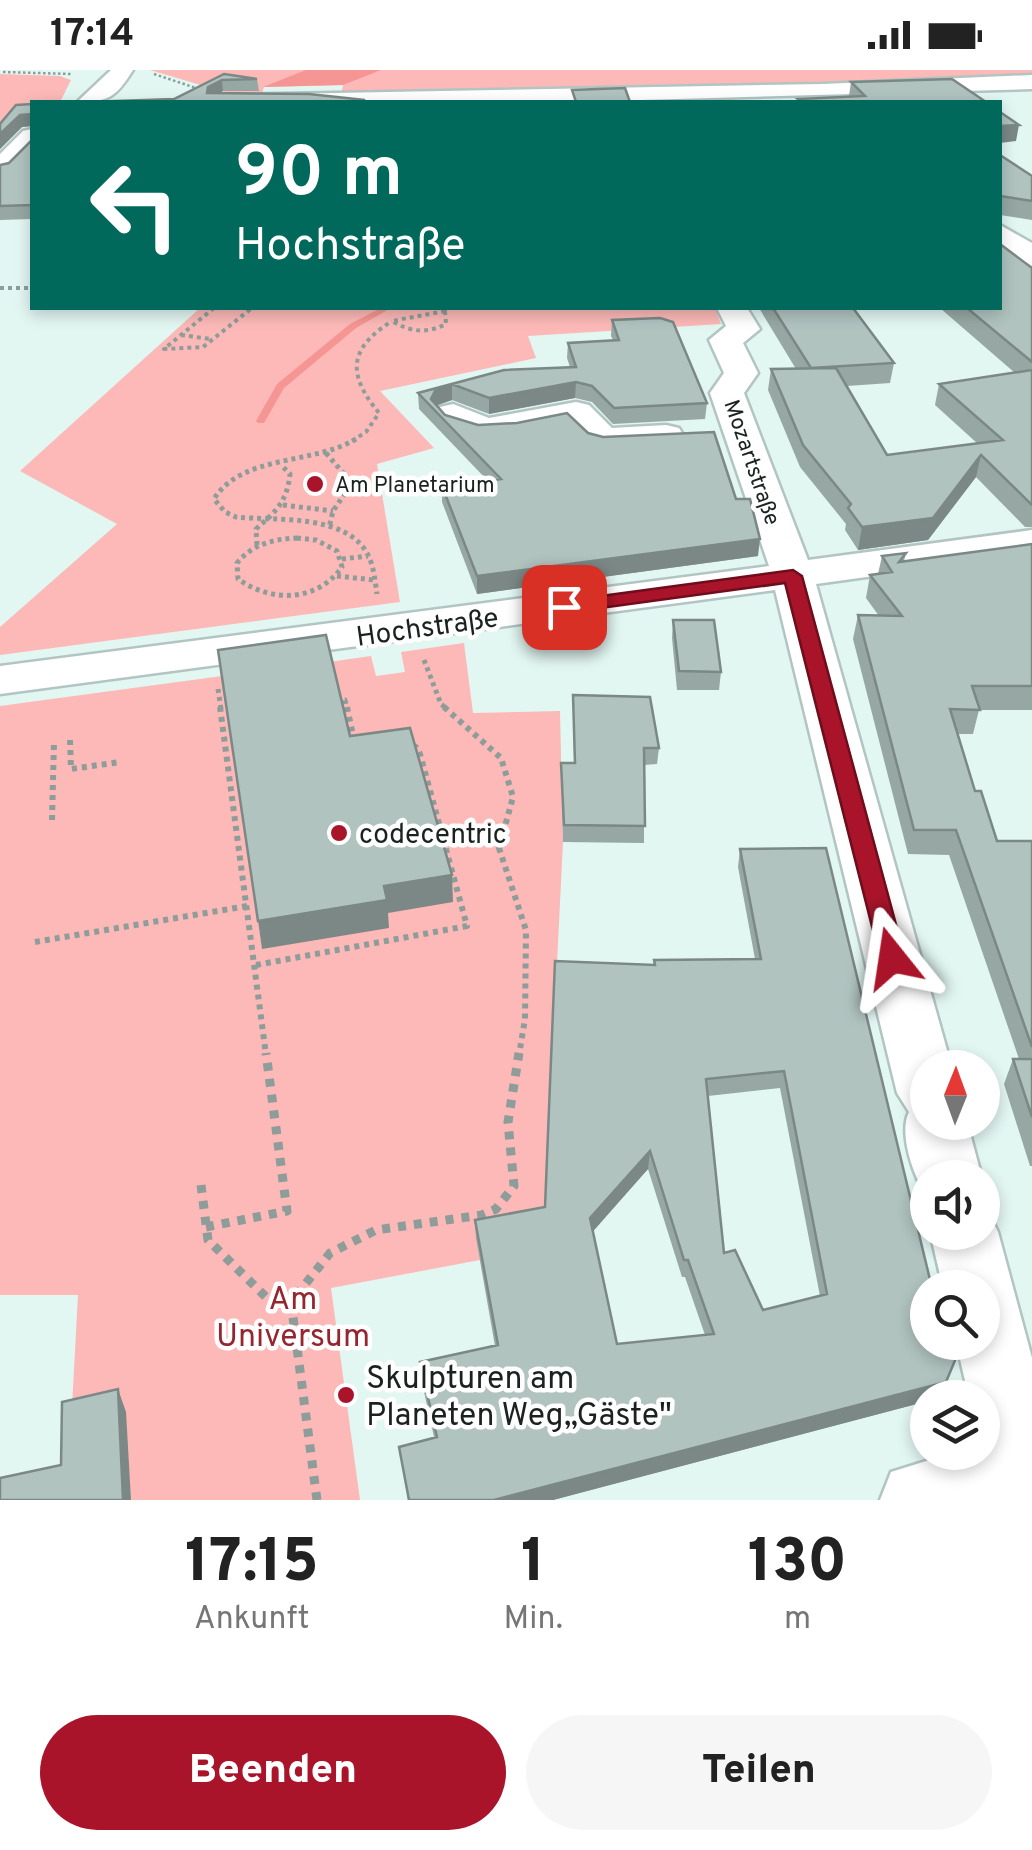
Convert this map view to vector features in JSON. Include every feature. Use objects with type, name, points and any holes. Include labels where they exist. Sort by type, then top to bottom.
[{"type":"street","points":[[86,87],[112,85],[122,70]]},
{"type":"street","points":[[421,100],[829,97],[1032,82]]},
{"type":"street","points":[[5,178],[30,139]]},
{"type":"street","points":[[1002,235],[1032,257]]},
{"type":"street","name":"Mozartstraße","points":[[733,310],[744,329],[725,340],[741,374],[728,393],[793,576],[917,1050]]},
{"type":"street","points":[[453,415],[485,429],[576,414],[603,439]]},
{"type":"street","points":[[534,456],[603,439],[741,432]]},
{"type":"street","name":"Hochstraße","points":[[0,680],[1032,542]]},
{"type":"street","points":[[919,1500],[1029,1473],[997,1360]]},
{"type":"path","points":[[2,72],[49,72],[86,87]]},
{"type":"path","points":[[150,74],[232,100]]},
{"type":"path","points":[[0,288],[30,288]]},
{"type":"path","points":[[212,310],[164,349],[203,346],[250,310]]},
{"type":"path","points":[[318,1500],[291,1302],[330,1253],[376,1230],[482,1215],[496,1209],[514,1186],[508,1122],[526,1019],[526,930],[500,848],[514,797],[501,758],[441,704],[420,644],[395,648],[368,556],[354,538],[329,528],[262,521],[224,512],[216,505],[215,494],[234,476],[326,453],[362,435],[376,422],[378,413],[366,400],[354,371],[360,346],[392,321],[438,310]]},
{"type":"path","points":[[392,321],[411,331],[428,331],[446,324],[444,310]]},
{"type":"path","points":[[181,335],[212,340]]},
{"type":"path","points":[[283,505],[333,510],[344,503],[349,492],[346,472],[326,453]]},
{"type":"path","points":[[257,545],[254,534],[262,521],[283,505],[288,495],[290,474],[282,466]]},
{"type":"path","points":[[329,528],[333,510]]},
{"type":"path","points":[[342,559],[332,546],[307,538],[287,538],[257,545],[240,558],[236,569],[238,579],[255,591],[302,594],[337,576],[374,580]]},
{"type":"path","points":[[342,559],[368,556]]},
{"type":"path","points":[[337,576],[342,559]]},
{"type":"path","points":[[206,1227],[286,1211],[218,683]]},
{"type":"path","points":[[337,701],[345,700],[358,757]]},
{"type":"path","points":[[70,740],[70,769],[120,762]]},
{"type":"path","points":[[52,820],[54,742]]},
{"type":"path","points":[[256,964],[467,926],[420,754],[416,747],[397,750]]},
{"type":"path","points":[[35,942],[247,906]]},
{"type":"path","points":[[201,1184],[208,1240],[270,1302],[291,1302]]},
{"type":"green space","points":[[150,70],[1032,70],[1032,77],[341,96],[343,85],[264,87],[261,97],[241,97]]},
{"type":"green space","points":[[0,74],[60,76],[71,80],[61,100],[30,100],[30,121],[0,146]]},
{"type":"green space","points":[[198,310],[716,310],[721,324],[528,336],[536,358],[380,391],[434,448],[377,464],[400,602],[0,655],[0,627],[117,524],[20,471]]},
{"type":"green space","name":"Am Universum","points":[[464,643],[473,713],[560,711],[563,842],[544,1225],[477,1238],[480,1260],[331,1288],[360,1500],[131,1500],[71,1425],[78,1295],[0,1295],[0,706],[222,676],[262,948],[353,763],[329,662],[371,656],[376,676],[405,672],[401,652]]},
{"type":"shaded area","points":[[306,70],[381,70],[343,85],[263,87]]},
{"type":"building","points":[[224,74],[257,79],[222,80],[208,87],[207,93],[309,94],[365,100],[145,100],[174,99]]},
{"type":"building","points":[[952,79],[983,100],[798,99],[865,96],[851,82]]},
{"type":"building","points":[[625,88],[629,100],[575,100],[572,90]]},
{"type":"building","points":[[30,104],[30,114],[20,115],[0,134],[0,124],[16,105]]},
{"type":"building","points":[[1002,113],[1019,125],[1002,126]]},
{"type":"building","points":[[30,142],[30,205],[0,206],[0,165],[9,163]]},
{"type":"building","points":[[1002,156],[1032,176],[1032,201],[1002,196]]},
{"type":"building","points":[[1002,246],[1032,268],[1032,362],[969,310],[1002,310]]},
{"type":"building","points":[[774,310],[854,310],[894,363],[811,368]]},
{"type":"building","points":[[660,318],[673,322],[707,403],[614,408],[592,386],[576,382],[489,398],[452,384],[436,389],[431,399],[445,415],[478,425],[517,423],[567,413],[588,433],[603,437],[714,432],[736,499],[750,499],[760,539],[477,576],[442,486],[501,479],[418,393],[504,370],[576,367],[568,343],[619,340],[612,320]]},
{"type":"building","points":[[836,368],[887,455],[1003,440],[939,384],[1032,370],[1032,505],[981,455],[933,518],[862,527],[848,508],[851,504],[803,445],[771,369]]},
{"type":"building","points":[[1032,544],[1032,686],[972,686],[980,710],[950,709],[975,791],[981,791],[997,841],[1032,841],[1032,1047],[956,830],[914,830],[858,615],[902,616],[870,575],[892,572],[882,556],[906,553],[899,562]]},
{"type":"building","points":[[673,620],[714,620],[721,672],[679,671]]},
{"type":"building","name":"codecentric","points":[[326,635],[350,736],[410,728],[452,875],[384,886],[387,900],[258,921],[218,650]]},
{"type":"building","points":[[573,695],[650,697],[659,748],[644,748],[645,826],[564,825],[561,763],[575,763]]},
{"type":"building","points":[[826,848],[910,1197],[910,1250],[923,1250],[928,1270],[910,1270],[910,1360],[955,1360],[947,1380],[910,1380],[910,1391],[494,1500],[409,1500],[399,1447],[437,1437],[420,1362],[498,1345],[475,1220],[545,1207],[555,961],[655,965],[654,960],[761,959],[740,849]],"holes":[[[784,1071],[827,1294],[763,1310],[735,1250],[724,1253],[706,1079]],[[650,1151],[684,1260],[688,1260],[714,1334],[617,1344],[590,1218]]]},
{"type":"building","points":[[1013,1059],[1032,1059],[1032,1117]]},
{"type":"building","points":[[118,1389],[123,1500],[0,1500],[0,1478],[61,1465],[62,1402]]},
{"type":"waterway","points":[[261,421],[280,386],[353,326],[383,310]]},
{"type":"place","name":"Am Planetarium","points":[[315,484]]},
{"type":"place","name":"codecentric","points":[[339,833]]},
{"type":"place","name":"Skulpturen am Planeten Weg„Gäste\"","points":[[346,1395]]},
{"type":"route","points":[[564,607],[793,576],[892,958]]}]
